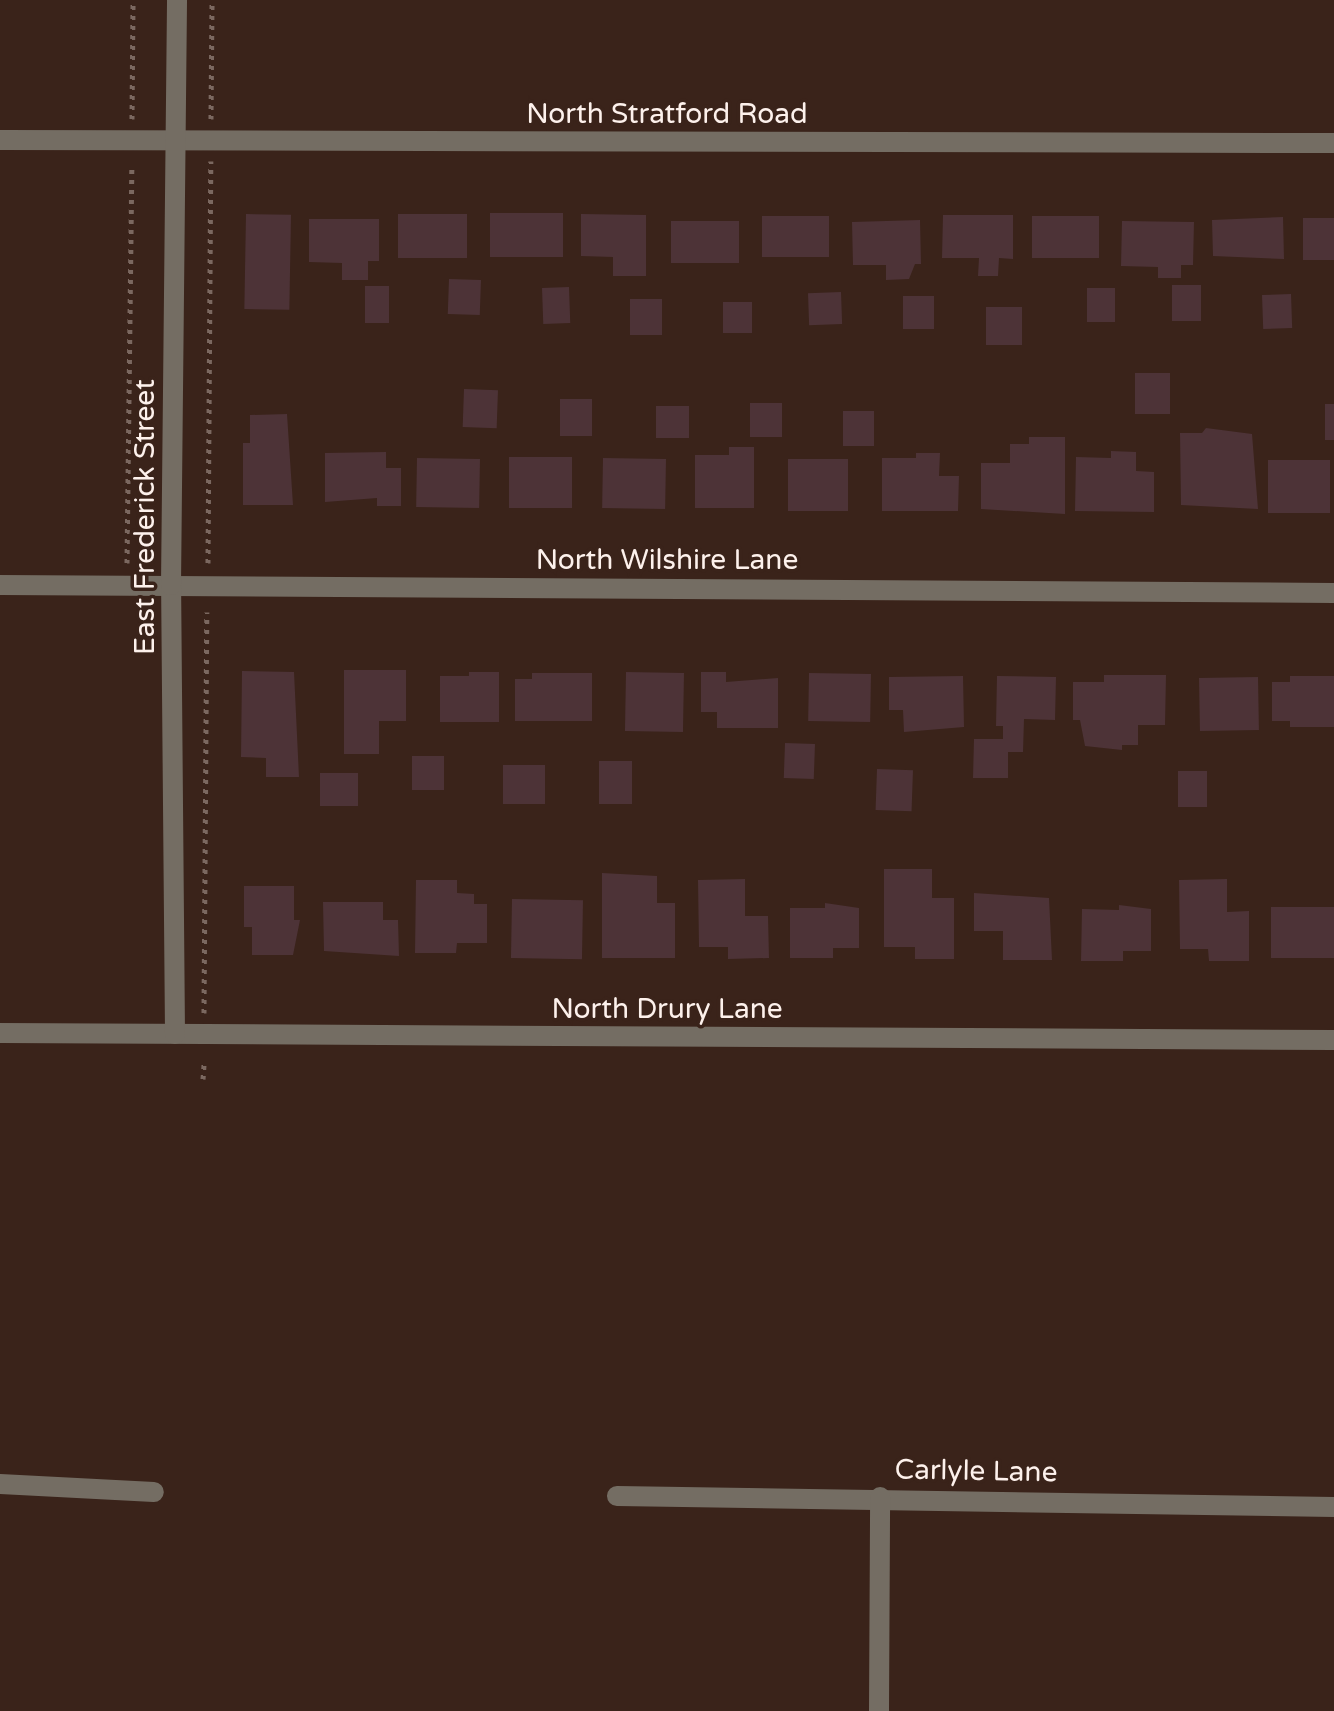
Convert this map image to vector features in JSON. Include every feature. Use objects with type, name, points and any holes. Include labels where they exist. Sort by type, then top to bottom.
[{"type":"street","name":"East Frederick Street","points":[[175,1034],[171,585],[177,0]]},
{"type":"street","name":"North Stratford Road","points":[[0,140],[1334,143]]},
{"type":"street","name":"North Wilshire Lane","points":[[0,585],[1334,593]]},
{"type":"street","name":"North Drury Lane","points":[[0,1033],[1334,1040]]},
{"type":"street","points":[[0,1484],[154,1492]]},
{"type":"street","name":"Carlyle Lane","points":[[617,1496],[880,1497],[1334,1507]]},
{"type":"street","points":[[879,1711],[880,1497]]},
{"type":"path","points":[[127,567],[133,0]]},
{"type":"path","points":[[208,568],[212,0]]},
{"type":"path","points":[[204,1018],[207,612]]},
{"type":"path","points":[[203,1079],[204,1063]]},
{"type":"building","points":[[490,213],[563,213],[563,257],[490,257]]},
{"type":"building","points":[[246,214],[291,215],[289,310],[244,309]]},
{"type":"building","points":[[398,214],[467,214],[467,258],[398,258]]},
{"type":"building","points":[[581,214],[646,215],[646,276],[613,276],[613,257],[581,256]]},
{"type":"building","points":[[943,215],[1013,215],[1013,259],[999,258],[998,276],[978,276],[979,258],[942,258]]},
{"type":"building","points":[[762,216],[829,216],[829,257],[762,257]]},
{"type":"building","points":[[1032,216],[1099,216],[1099,258],[1032,258]]},
{"type":"building","points":[[1283,217],[1284,259],[1213,256],[1212,220]]},
{"type":"building","points":[[1303,218],[1334,218],[1334,260],[1303,260]]},
{"type":"building","points":[[309,219],[379,219],[379,261],[368,261],[368,280],[342,280],[342,263],[309,262]]},
{"type":"building","points":[[920,220],[921,264],[915,264],[909,279],[886,280],[886,265],[853,265],[852,222]]},
{"type":"building","points":[[671,221],[739,221],[739,263],[671,263]]},
{"type":"building","points":[[1122,221],[1194,222],[1193,265],[1181,265],[1181,278],[1158,278],[1158,267],[1121,266]]},
{"type":"building","points":[[449,279],[481,280],[480,315],[448,314]]},
{"type":"building","points":[[1172,285],[1201,285],[1201,321],[1172,321]]},
{"type":"building","points":[[365,286],[389,286],[389,323],[365,323]]},
{"type":"building","points":[[569,287],[570,323],[543,324],[542,288]]},
{"type":"building","points":[[1087,288],[1115,288],[1115,322],[1087,322]]},
{"type":"building","points":[[841,292],[842,324],[809,325],[808,293]]},
{"type":"building","points":[[1291,294],[1292,328],[1263,329],[1262,295]]},
{"type":"building","points":[[903,296],[934,296],[934,329],[903,329]]},
{"type":"building","points":[[630,299],[662,299],[662,335],[630,335]]},
{"type":"building","points":[[723,302],[752,302],[752,333],[723,333]]},
{"type":"building","points":[[986,307],[1022,307],[1022,345],[986,345]]},
{"type":"building","points":[[1135,373],[1170,373],[1170,414],[1135,414]]},
{"type":"building","points":[[464,389],[498,390],[497,428],[463,427]]},
{"type":"building","points":[[560,399],[592,399],[592,436],[560,436]]},
{"type":"building","points":[[750,403],[782,403],[782,437],[750,437]]},
{"type":"building","points":[[1325,404],[1334,404],[1334,440],[1325,440]]},
{"type":"building","points":[[656,406],[689,406],[689,438],[656,438]]},
{"type":"building","points":[[843,411],[874,411],[874,446],[843,446]]},
{"type":"building","points":[[287,414],[293,505],[243,505],[243,443],[250,443],[250,415]]},
{"type":"building","points":[[1206,428],[1252,434],[1258,509],[1181,505],[1180,433],[1202,433]]},
{"type":"building","points":[[1029,437],[1065,437],[1065,514],[981,509],[981,463],[1010,463],[1010,444],[1029,444]]},
{"type":"building","points":[[729,447],[754,447],[754,508],[695,508],[695,455],[729,455]]},
{"type":"building","points":[[1111,451],[1136,452],[1136,471],[1154,472],[1154,512],[1075,511],[1076,457],[1111,458]]},
{"type":"building","points":[[386,452],[386,468],[401,468],[401,506],[377,506],[377,498],[325,502],[325,453]]},
{"type":"building","points":[[916,453],[940,453],[939,476],[959,476],[958,511],[882,511],[882,458],[916,458]]},
{"type":"building","points":[[509,457],[572,457],[572,508],[509,508]]},
{"type":"building","points":[[417,458],[480,459],[479,508],[416,507]]},
{"type":"building","points":[[603,458],[666,459],[665,509],[602,508]]},
{"type":"building","points":[[788,459],[848,459],[848,511],[788,511]]},
{"type":"building","points":[[1268,460],[1330,460],[1330,513],[1268,513]]},
{"type":"building","points":[[344,670],[406,670],[406,721],[379,721],[379,754],[344,754]]},
{"type":"building","points":[[242,671],[294,672],[299,777],[266,777],[266,758],[241,757]]},
{"type":"building","points":[[469,672],[499,672],[499,722],[440,722],[440,676],[469,676]]},
{"type":"building","points":[[626,672],[684,673],[683,732],[625,731]]},
{"type":"building","points":[[701,672],[726,672],[726,682],[778,678],[778,728],[717,728],[717,712],[701,712]]},
{"type":"building","points":[[532,673],[592,673],[592,721],[515,721],[515,679],[532,679]]},
{"type":"building","points":[[809,673],[871,674],[870,722],[808,721]]},
{"type":"building","points":[[1104,675],[1166,675],[1165,725],[1138,725],[1138,745],[1122,745],[1122,750],[1085,746],[1080,720],[1073,720],[1073,682],[1104,682]]},
{"type":"building","points":[[963,676],[964,727],[904,732],[903,710],[889,710],[889,677]]},
{"type":"building","points":[[997,676],[1056,677],[1055,720],[1024,719],[1023,752],[1008,752],[1008,778],[973,778],[974,739],[1003,739],[1003,726],[996,726]]},
{"type":"building","points":[[1290,676],[1334,676],[1334,727],[1290,727],[1290,721],[1272,721],[1272,682],[1290,682]]},
{"type":"building","points":[[1258,677],[1259,730],[1200,731],[1199,678]]},
{"type":"building","points":[[785,743],[815,744],[814,779],[784,778]]},
{"type":"building","points":[[412,756],[444,756],[444,790],[412,790]]},
{"type":"building","points":[[599,761],[632,761],[632,804],[599,804]]},
{"type":"building","points":[[503,765],[545,765],[545,804],[503,804]]},
{"type":"building","points":[[877,769],[913,770],[912,811],[876,810]]},
{"type":"building","points":[[1178,771],[1207,771],[1207,807],[1178,807]]},
{"type":"building","points":[[320,773],[358,773],[358,806],[320,806]]},
{"type":"building","points":[[884,869],[932,869],[932,898],[954,898],[954,959],[915,959],[915,947],[884,947]]},
{"type":"building","points":[[602,873],[657,876],[657,903],[675,903],[675,958],[602,958]]},
{"type":"building","points":[[745,879],[745,916],[768,916],[769,958],[728,959],[728,947],[699,947],[698,880]]},
{"type":"building","points":[[1227,879],[1227,912],[1249,911],[1249,961],[1209,961],[1208,949],[1180,949],[1179,880]]},
{"type":"building","points":[[416,880],[457,880],[457,893],[474,894],[474,904],[487,904],[487,943],[457,943],[456,953],[415,953]]},
{"type":"building","points":[[244,886],[294,886],[294,920],[300,920],[293,955],[252,955],[252,927],[244,927]]},
{"type":"building","points":[[974,893],[1049,898],[1052,960],[1003,960],[1003,931],[974,931]]},
{"type":"building","points":[[512,899],[583,900],[582,959],[511,958]]},
{"type":"building","points":[[323,902],[383,902],[383,920],[398,920],[399,956],[324,951]]},
{"type":"building","points":[[825,903],[859,908],[859,948],[833,948],[833,958],[790,958],[790,908],[825,908]]},
{"type":"building","points":[[1119,905],[1151,909],[1151,951],[1123,951],[1123,961],[1081,961],[1082,909],[1119,910]]},
{"type":"building","points":[[1271,907],[1334,907],[1334,958],[1271,958]]}]
